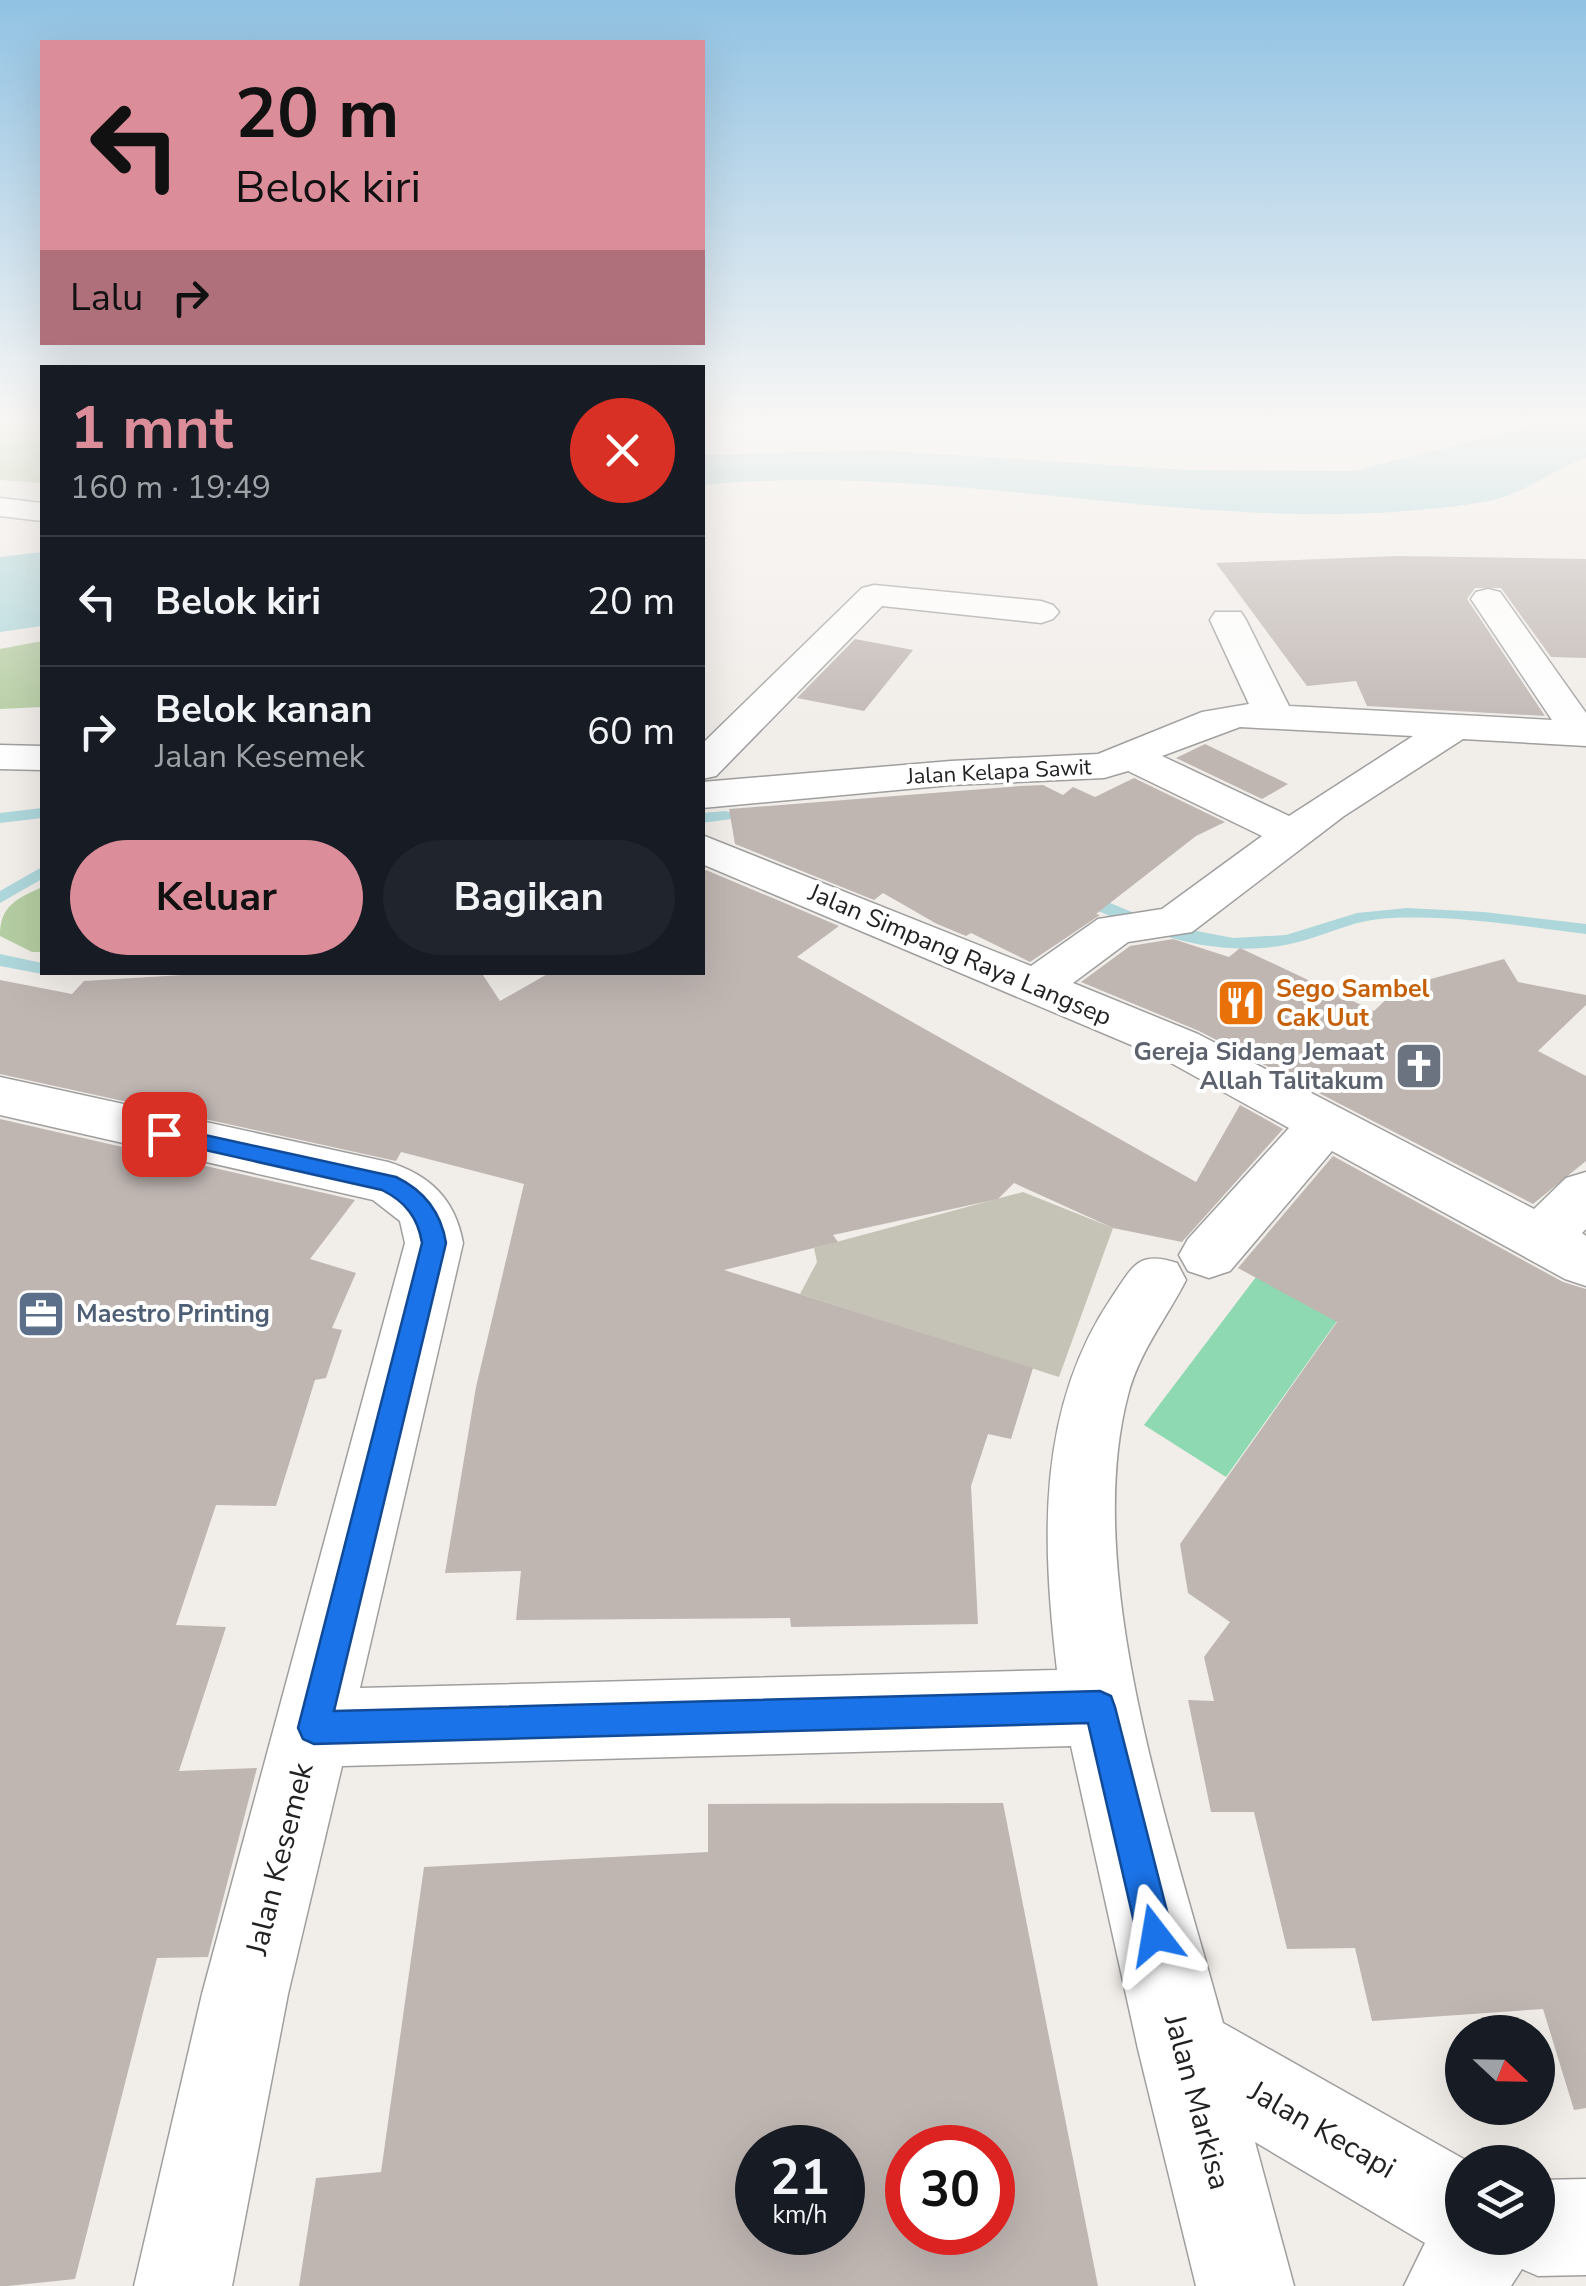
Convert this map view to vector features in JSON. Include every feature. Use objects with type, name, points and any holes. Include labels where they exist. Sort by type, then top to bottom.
[{"type":"street","points":[[705,764],[874,595],[1041,612]]},
{"type":"street","points":[[1488,599],[1583,734]]},
{"type":"street","points":[[1228,620],[1274,716]]},
{"type":"street","name":"Jalan Kelapa Sawit","points":[[705,795],[951,773],[1090,768],[1133,758],[1216,720],[1274,716],[1450,730],[1583,734]]},
{"type":"street","points":[[1036,986],[1116,929],[1155,924],[1450,730]]},
{"type":"street","points":[[0,757],[40,758]]},
{"type":"street","points":[[1133,758],[1292,834]]},
{"type":"street","name":"Jalan Simpang Raya Langsep","points":[[705,849],[1180,1046],[1327,1121],[1563,1251]]},
{"type":"street","name":"Jalan Kesemek","points":[[5,1105],[388,1183],[414,1198],[431,1220],[434,1243],[245,1994],[183,2286]]},
{"type":"street","name":"Jalan Markisa","points":[[1245,2286],[1182,2050],[1100,1707],[1087,1630],[1081,1518],[1089,1434],[1107,1361],[1182,1267],[1327,1121]]},
{"type":"street","points":[[1563,1251],[1586,1193]]},
{"type":"street","points":[[314,1728],[1100,1707]]},
{"type":"street","name":"Jalan Kecapi","points":[[1182,2050],[1445,2200]]},
{"type":"street","points":[[1555,2228],[1586,2227]]},
{"type":"street","points":[[1453,2286],[1475,2255]]},
{"type":"shaded area","points":[[1023,1192],[1113,1228],[1059,1377],[800,1294],[817,1262],[814,1248]]},
{"type":"green space","points":[[40,641],[40,707],[0,709],[0,649]]},
{"type":"green space","points":[[40,888],[40,952],[0,936],[7,910]]},
{"type":"green space","points":[[1256,1277],[1337,1321],[1226,1477],[1144,1425]]},
{"type":"water","points":[[40,552],[40,626],[0,632],[0,557]]},
{"type":"building","points":[[1399,556],[1586,559],[1586,658],[1551,657],[1501,588],[1475,588],[1467,599],[1545,716],[1367,706],[1356,681],[1307,686],[1216,563]]},
{"type":"building","points":[[855,639],[913,650],[864,711],[797,698]]},
{"type":"building","points":[[1205,744],[1288,784],[1262,799],[1176,758]]},
{"type":"building","points":[[1134,778],[1225,822],[1196,836],[1096,914],[1100,915],[1030,962],[971,933],[966,936],[937,924],[883,893],[874,900],[735,844],[729,809],[1043,785],[1063,795],[1073,787],[1095,797]]},
{"type":"building","points":[[705,870],[839,926],[797,957],[1196,1182],[1240,1105],[1283,1129],[1182,1242],[1113,1228],[1014,1183],[998,1199],[833,1235],[838,1242],[724,1270],[1033,1368],[1011,1439],[988,1434],[971,1486],[978,1624],[791,1627],[790,1618],[516,1620],[521,1571],[445,1573],[476,1387],[524,1184],[401,1152],[396,1161],[0,1074],[0,980],[72,994],[84,981],[183,975],[483,975],[500,1001],[546,975],[705,975]]},
{"type":"building","points":[[1173,939],[1229,957],[1240,948],[1374,1011],[1398,988],[1504,959],[1518,982],[1586,995],[1586,1005],[1538,1051],[1586,1076],[1586,1161],[1533,1204],[1199,1031],[1081,982],[1130,946]]},
{"type":"building","points":[[0,1119],[355,1200],[310,1259],[356,1273],[332,1328],[342,1330],[326,1378],[315,1380],[276,1506],[216,1505],[176,1625],[226,1627],[179,1771],[257,1768],[208,1957],[157,1958],[75,2279],[8,2286],[0,2286]]},
{"type":"building","points":[[1333,1156],[1563,1282],[1586,1289],[1586,2108],[1574,2110],[1555,2048],[1555,2015],[1545,2015],[1543,2009],[1372,2021],[1355,1948],[1287,1949],[1254,1812],[1211,1812],[1188,1700],[1214,1701],[1204,1657],[1230,1622],[1188,1593],[1180,1544],[1337,1322],[1238,1268]]},
{"type":"building","points":[[1003,1803],[1098,2286],[299,2286],[316,2178],[381,2172],[424,1867],[708,1852],[708,1804]]},
{"type":"waterway","points":[[0,818],[40,813]]},
{"type":"waterway","points":[[705,818],[726,816]]},
{"type":"waterway","points":[[0,898],[40,873]]},
{"type":"waterway","points":[[1081,896],[1154,927],[1233,943],[1286,940],[1381,914],[1432,913],[1586,929]]},
{"type":"waterway","points":[[0,960],[40,968]]},
{"type":"place","name":"Sego Sambel Cak Uut","points":[[1241,1003]]},
{"type":"place","name":"Gereja Sidang Jemaat Allah Talitakum","points":[[1419,1066]]},
{"type":"place","name":"Maestro Printing","points":[[41,1314]]},
{"type":"route","points":[[164,1134],[388,1183],[422,1205],[431,1220],[434,1243],[372,1479],[314,1728],[1100,1707],[1155,1935]]}]
